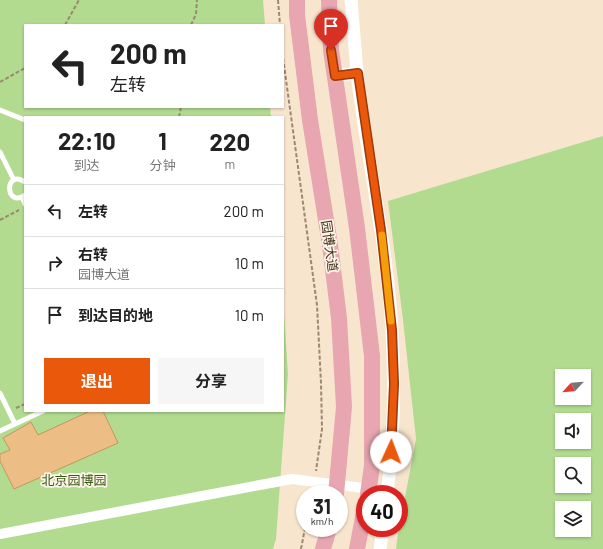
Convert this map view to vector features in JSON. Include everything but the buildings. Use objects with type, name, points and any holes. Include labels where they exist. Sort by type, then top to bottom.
[{"type":"main road","name":"园博大道","points":[[297,0],[297,15],[310,120],[330,245],[339,318],[344,407],[336,485]]},
{"type":"main road","points":[[329,0],[331,50],[357,228],[372,356],[372,466],[369,485]]},
{"type":"main road","points":[[323,549],[326,537]]},
{"type":"main road","points":[[357,549],[359,537]]},
{"type":"street","points":[[351,0],[358,73],[381,230],[392,330],[394,384],[391,466],[388,485]]},
{"type":"street","points":[[335,76],[358,73]]},
{"type":"street","points":[[0,534],[292,479],[315,481],[326,485]]},
{"type":"street","points":[[380,549],[382,537]]},
{"type":"lane","points":[[0,110],[24,120]]},
{"type":"lane","points":[[0,152],[14,180]]},
{"type":"lane","points":[[23,196],[13,196],[10,192],[9,186],[14,180],[18,179],[24,182]]},
{"type":"lane","points":[[0,392],[15,424]]},
{"type":"lane","points":[[0,431],[41,412]]},
{"type":"path","points":[[66,24],[79,0]]},
{"type":"path","points":[[191,24],[196,14],[197,0]]},
{"type":"path","points":[[278,0],[280,24]]},
{"type":"path","name":"园博大道","points":[[284,65],[317,306],[322,429],[315,481]]},
{"type":"path","points":[[0,82],[24,68]]},
{"type":"path","points":[[19,71],[24,73]]},
{"type":"path","points":[[0,220],[24,207]]},
{"type":"path","points":[[301,549],[304,537]]},
{"type":"green space","name":"北京园博园","points":[[0,0],[263,0],[265,24],[24,24],[24,108],[270,108],[271,116],[24,116],[24,412],[284,412],[284,314],[288,374],[276,539],[273,549],[0,549]]},
{"type":"green space","points":[[603,136],[603,549],[396,549],[398,537],[408,537],[407,485],[416,439],[388,201]]},
{"type":"slow traffic","points":[[382,235],[391,321]]},
{"type":"route","points":[[331,50],[335,76],[358,73],[381,230],[392,330],[394,384],[391,452]]}]
